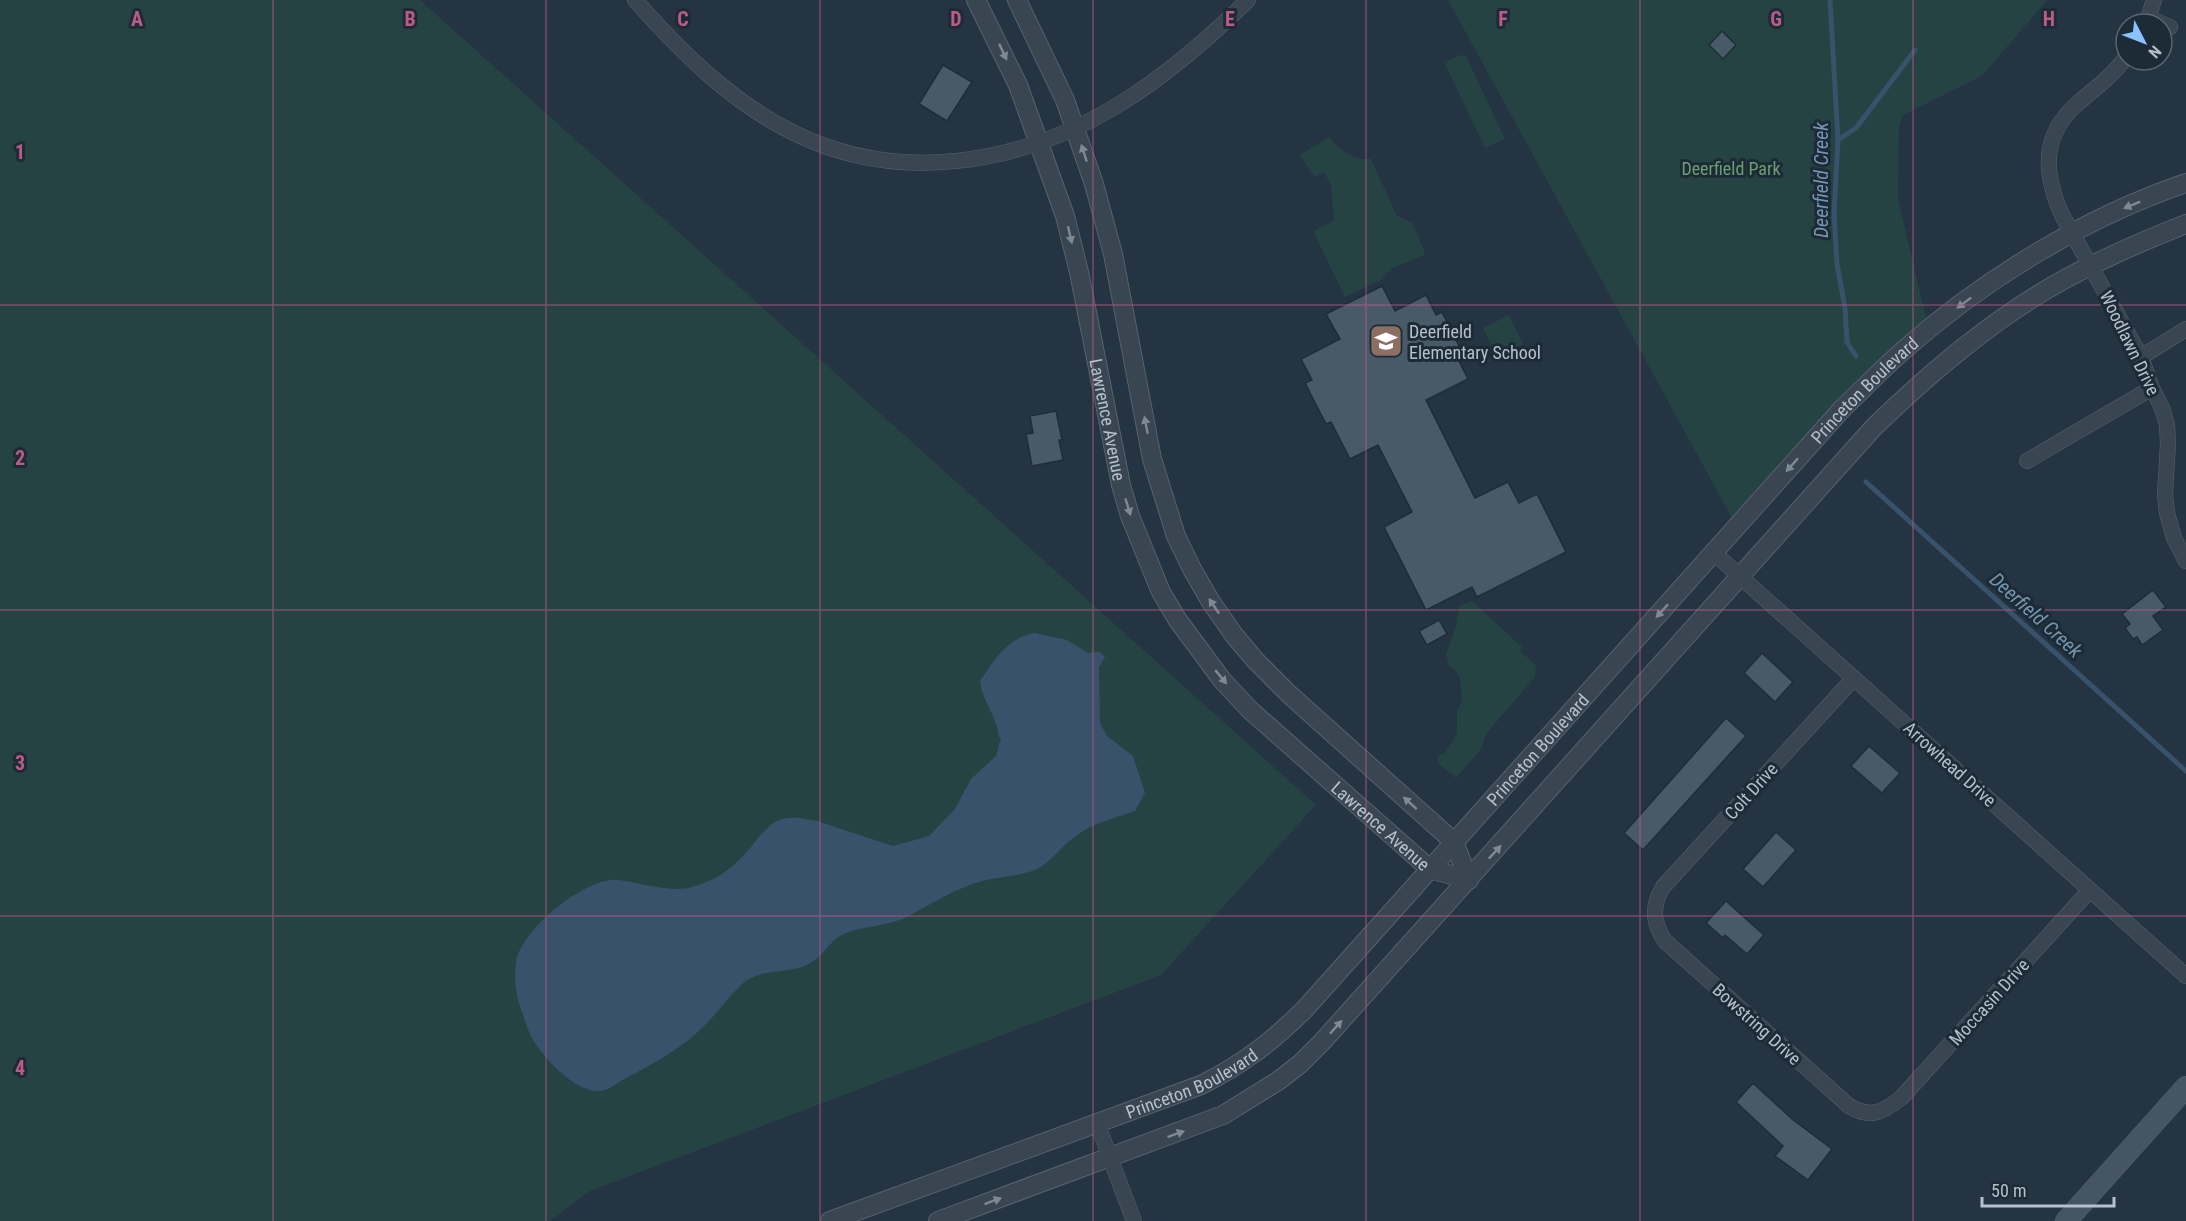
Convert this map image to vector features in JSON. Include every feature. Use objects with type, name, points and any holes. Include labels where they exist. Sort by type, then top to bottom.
[{"type":"main road","points":[[2066,1221],[2186,1087]]},
{"type":"street","points":[[635,0],[726,90],[793,133],[826,147],[868,158],[916,164],[975,160],[1006,153],[1075,129],[1118,106],[1149,85],[1189,54],[1248,0]]},
{"type":"street","name":"Lawrence Avenue","points":[[976,0],[1018,85],[1065,216],[1076,260],[1121,485],[1134,526],[1161,592],[1199,651],[1250,710],[1430,869],[1469,880]]},
{"type":"street","name":"Lawrence Avenue","points":[[1017,0],[1065,100],[1094,184],[1113,254],[1152,459],[1173,526],[1192,569],[1234,635],[1256,660],[1290,695],[1454,842],[1469,880]]},
{"type":"street","name":"Woodlawn Drive","points":[[2114,70],[2064,117],[2052,138],[2048,159],[2049,178],[2053,193],[2072,233],[2141,357],[2162,408],[2167,425],[2168,443],[2165,495],[2167,513],[2174,538],[2186,561]]},
{"type":"street","name":"Princeton Boulevard","points":[[830,1221],[868,1214],[1097,1123],[1201,1085],[1246,1060],[1271,1041],[1304,1010],[1842,409],[1906,348],[1975,294],[2072,233],[2113,213],[2186,183]]},
{"type":"street","name":"Princeton Boulevard","points":[[938,1221],[1223,1115],[1278,1081],[1300,1064],[1469,880],[1874,427],[1911,391],[1976,337],[2015,310],[2090,266],[2131,246],[2186,224]]},
{"type":"street","points":[[2141,357],[2186,328]]},
{"type":"street","points":[[2027,461],[2152,388]]},
{"type":"street","name":"Arrowhead Drive","points":[[1714,553],[2186,976]]},
{"type":"street","name":"Colt Drive","points":[[1654,908],[1663,887],[1854,678]]},
{"type":"street","name":"Moccasin Drive","points":[[1884,1111],[1902,1098],[2090,890]]},
{"type":"street","name":"Bowstring Drive","points":[[1654,908],[1657,930],[1665,941],[1849,1106],[1857,1111],[1871,1113],[1884,1111]]},
{"type":"street","points":[[1097,1123],[1134,1221]]},
{"type":"green space","points":[[0,0],[420,0],[1316,805],[1161,975],[590,1191],[550,1221],[0,1221]]},
{"type":"green space","name":"Deerfield Park","points":[[1448,0],[2047,0],[1982,76],[1903,115],[1899,126],[1898,199],[1926,318],[1850,391],[1732,518]]},
{"type":"green space","points":[[1460,55],[1466,56],[1505,139],[1485,148],[1444,62]]},
{"type":"green space","points":[[1329,137],[1347,154],[1371,159],[1397,216],[1412,222],[1424,250],[1424,255],[1392,268],[1379,281],[1345,297],[1313,231],[1334,220],[1331,185],[1324,172],[1314,177],[1300,155]]},
{"type":"green space","points":[[1509,315],[1523,344],[1497,357],[1483,328]]},
{"type":"green space","points":[[1472,601],[1522,647],[1520,651],[1536,665],[1535,677],[1486,734],[1481,749],[1456,778],[1438,763],[1437,759],[1440,754],[1444,754],[1457,734],[1457,711],[1462,701],[1460,680],[1457,672],[1449,666],[1446,654],[1456,627],[1459,606]]},
{"type":"water","points":[[1035,633],[1067,640],[1088,653],[1100,652],[1105,657],[1099,667],[1100,723],[1107,736],[1133,756],[1145,793],[1135,811],[1087,829],[1037,869],[970,885],[900,920],[844,934],[837,938],[816,960],[804,966],[750,978],[694,1035],[656,1062],[608,1089],[591,1090],[581,1086],[551,1063],[536,1044],[527,1026],[519,1004],[515,968],[520,950],[528,937],[554,910],[584,889],[612,880],[678,889],[706,882],[719,876],[736,863],[772,824],[786,818],[817,821],[893,846],[929,836],[955,809],[971,779],[996,756],[1001,738],[980,681],[1009,644],[1025,635]]},
{"type":"building","points":[[1722,31],[1736,45],[1723,59],[1709,45]]},
{"type":"building","points":[[943,65],[972,82],[947,121],[919,104]]},
{"type":"building","points":[[1382,286],[1395,311],[1426,295],[1436,315],[1442,312],[1464,356],[1458,359],[1468,379],[1426,400],[1475,498],[1508,482],[1519,503],[1537,494],[1566,552],[1477,597],[1472,587],[1426,610],[1384,527],[1412,512],[1378,445],[1350,459],[1331,422],[1326,424],[1305,383],[1312,380],[1301,359],[1340,339],[1326,314]]},
{"type":"building","points":[[1056,411],[1062,440],[1059,440],[1063,460],[1032,466],[1026,434],[1033,433],[1030,416]]},
{"type":"building","points":[[2153,590],[2166,607],[2153,616],[2163,630],[2142,645],[2137,637],[2133,639],[2125,628],[2130,624],[2122,614]]},
{"type":"building","points":[[1439,620],[1447,634],[1427,645],[1419,631]]},
{"type":"building","points":[[1762,653],[1793,682],[1775,702],[1744,673]]},
{"type":"building","points":[[1726,718],[1746,736],[1643,850],[1624,833]]},
{"type":"building","points":[[1869,746],[1900,773],[1882,793],[1851,766]]},
{"type":"building","points":[[1776,832],[1796,850],[1763,887],[1743,869]]},
{"type":"building","points":[[1726,901],[1764,935],[1747,954],[1725,935],[1723,938],[1706,923]]},
{"type":"building","points":[[1753,1083],[1792,1119],[1832,1149],[1808,1180],[1775,1156],[1783,1146],[1736,1102]]},
{"type":"waterway","name":"Deerfield Creek","points":[[1830,0],[1838,140],[1834,214],[1837,264],[1845,308],[1847,342],[1856,356]]},
{"type":"waterway","points":[[1838,140],[1856,128],[1915,50]]},
{"type":"waterway","name":"Deerfield Creek","points":[[1866,482],[2186,771]]},
{"type":"place","name":"Deerfield Elementary School","points":[[1386,341]]}]
